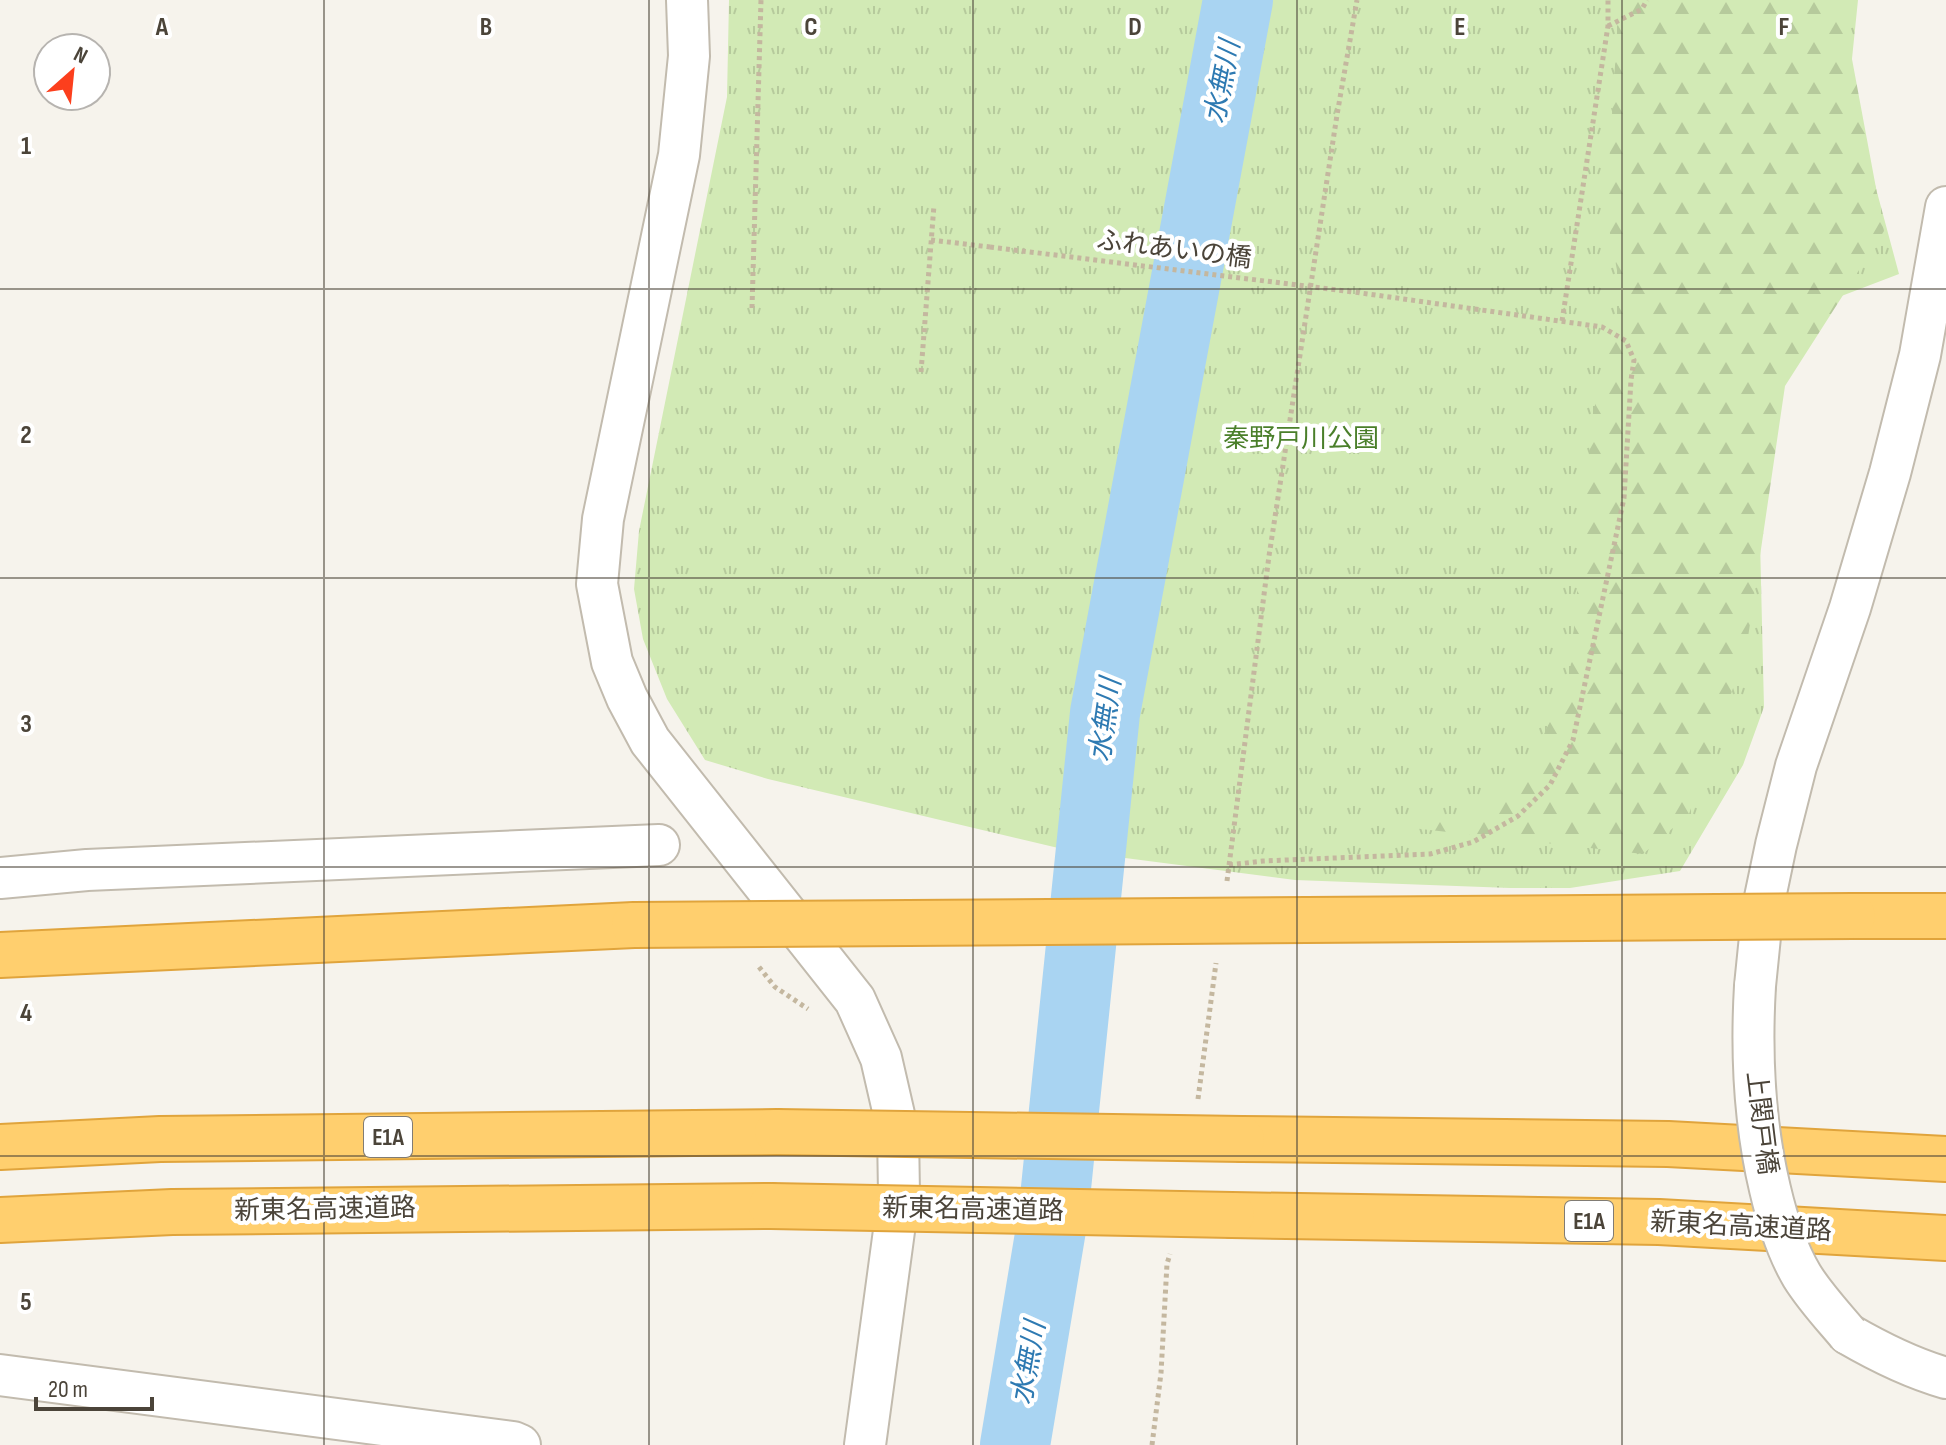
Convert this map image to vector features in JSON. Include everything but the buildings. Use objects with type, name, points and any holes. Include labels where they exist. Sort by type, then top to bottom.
[{"type":"highway","points":[[0,955],[634,925],[1946,916]]},
{"type":"highway","name":"E1A","points":[[0,1147],[160,1139],[777,1132],[1668,1144],[1946,1159]]},
{"type":"highway","name":"新東名高速道路","points":[[0,1220],[172,1212],[771,1206],[1659,1222],[1946,1238]]},
{"type":"street","points":[[687,0],[689,56],[679,155],[603,519],[597,584],[612,662],[650,741],[855,1000],[881,1058],[898,1132],[899,1194],[865,1445]]},
{"type":"street","name":"上関戸橋","points":[[1946,207],[1920,355],[1890,473],[1850,608],[1796,766],[1776,845],[1763,907],[1755,986],[1753,1059],[1763,1158],[1775,1213],[1801,1275],[1848,1334],[1881,1353],[1946,1378]]},
{"type":"street","points":[[0,878],[87,870],[659,845]]},
{"type":"street","points":[[0,1375],[520,1445]]},
{"type":"path","points":[[752,308],[761,0]]},
{"type":"path","points":[[1225,895],[1269,556],[1357,0]]},
{"type":"path","points":[[1562,321],[1608,26],[1608,0]]},
{"type":"path","points":[[1608,26],[1642,9],[1647,0]]},
{"type":"path","points":[[921,372],[934,205]]},
{"type":"path","name":"ふれあいの橋","points":[[931,240],[1562,321],[1602,327],[1626,341],[1634,360],[1624,498],[1573,740],[1550,785],[1518,816],[1473,842],[1430,854],[1229,865]]},
{"type":"path","points":[[1199,1092],[1217,956]]},
{"type":"path","points":[[1152,1445],[1161,1373],[1167,1264]]},
{"type":"green space","name":"秦野戸川公園","points":[[729,0],[1858,0],[1849,88],[1899,274],[1739,335],[1759,498],[1764,707],[1743,765],[1680,871],[1570,888],[1295,880],[1071,851],[768,779],[705,760],[667,699],[643,639],[634,589],[639,531],[727,97]]},
{"type":"green space","points":[[1619,0],[1841,0],[1884,231],[1785,386],[1746,651],[1689,814],[1643,854],[1412,828],[1478,813],[1535,756],[1570,672],[1593,413],[1622,296],[1606,213]]},
{"type":"waterway","name":"水無川","points":[[1015,1445],[1053,1217],[1105,713],[1238,0]]}]
